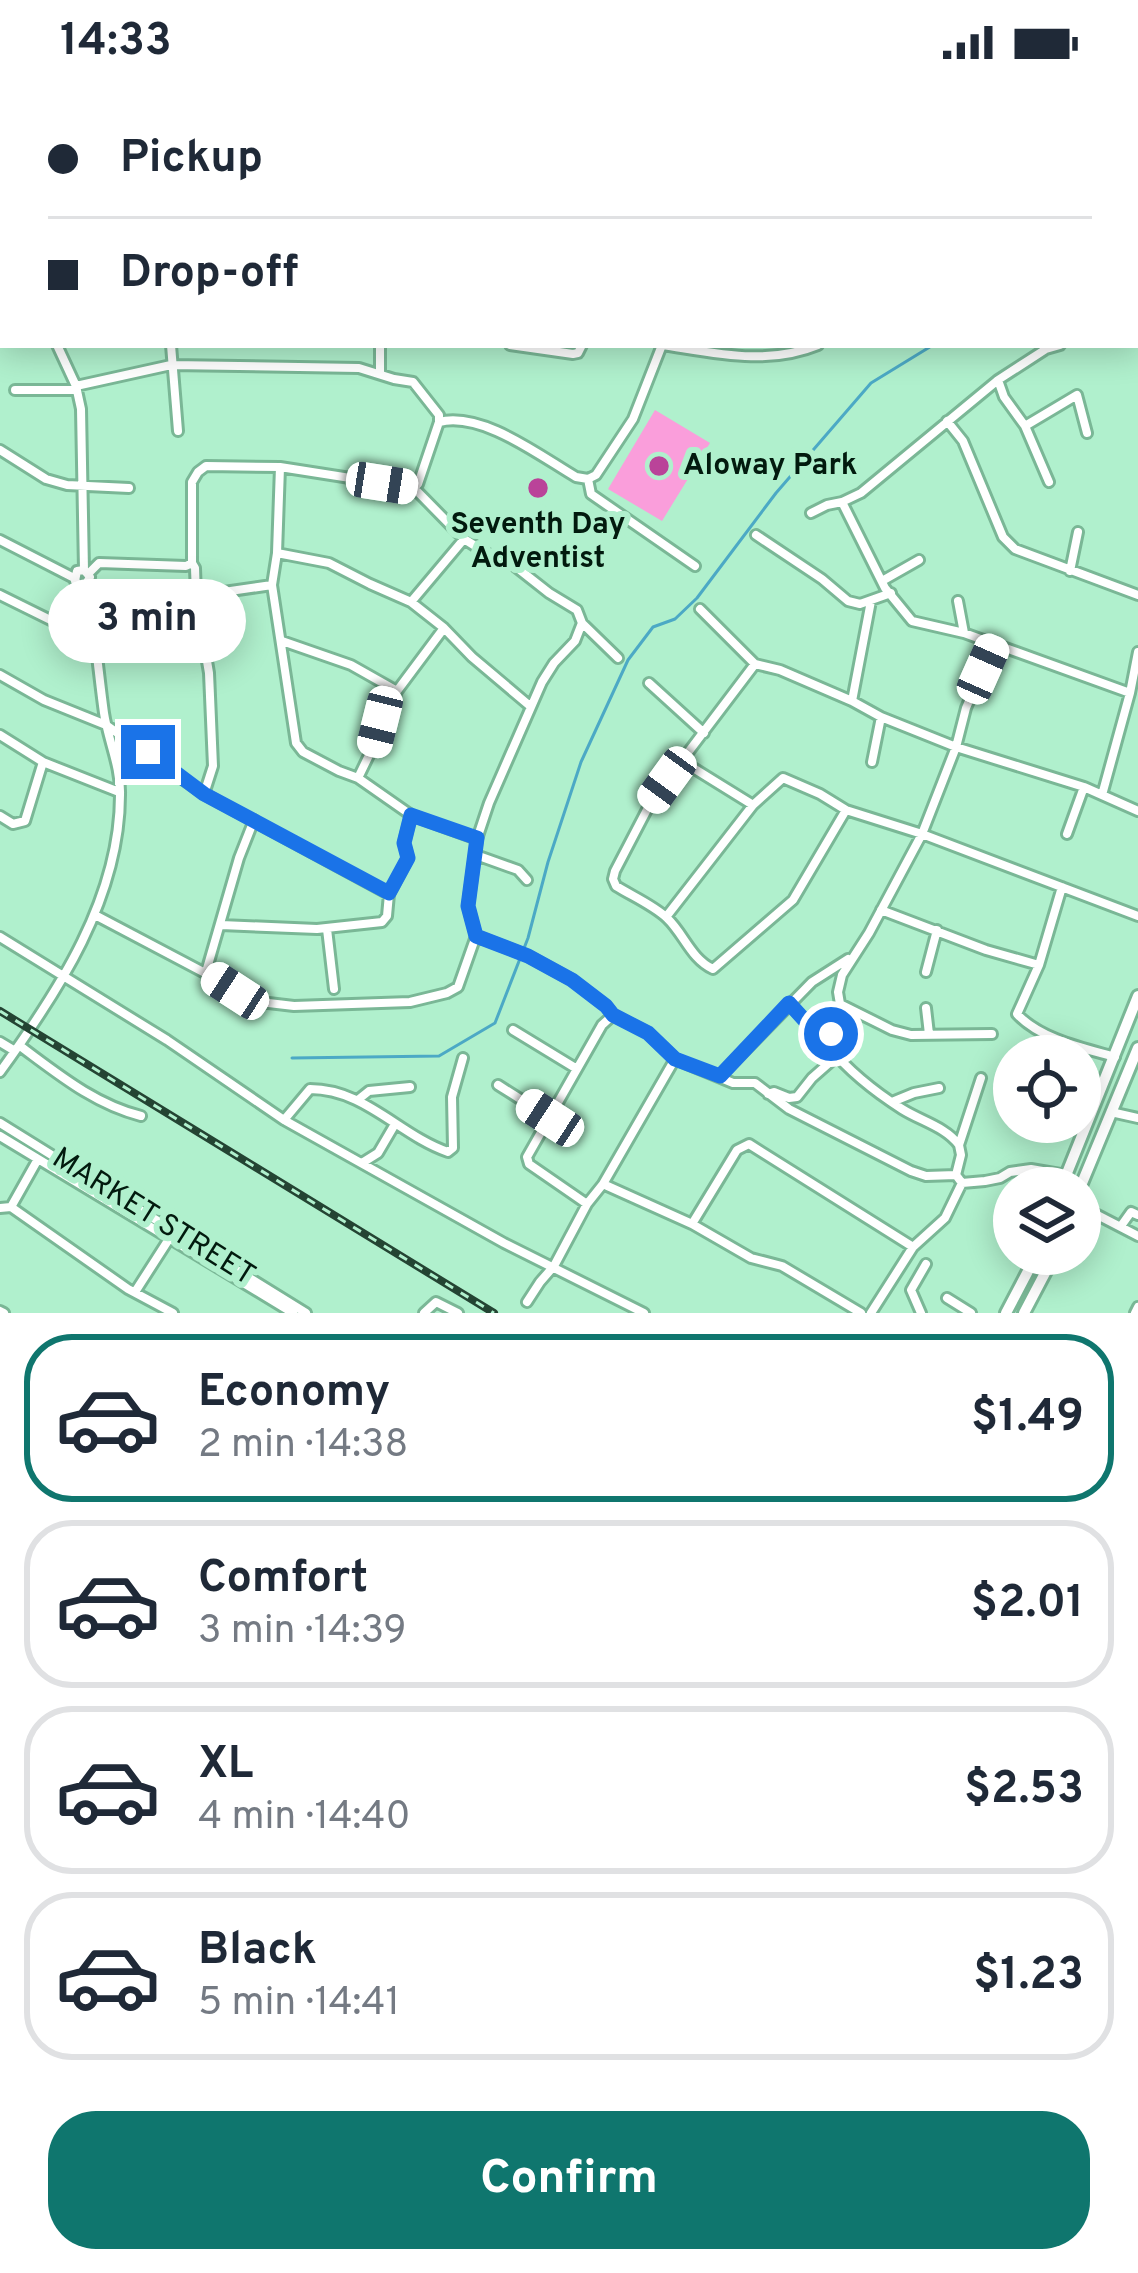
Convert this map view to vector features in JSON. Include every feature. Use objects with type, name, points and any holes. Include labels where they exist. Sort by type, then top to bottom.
[{"type":"main road","points":[[1069,1167],[1138,996]]},
{"type":"main road","points":[[1089,1167],[1138,1048]]},
{"type":"main road","points":[[1006,1313],[1026,1275]]},
{"type":"main road","points":[[1027,1308],[1044,1275]]},
{"type":"street","points":[[0,1072],[62,977],[95,915],[114,847],[121,793],[106,725],[86,576],[81,409],[58,348]]},
{"type":"street","points":[[171,348],[178,431]]},
{"type":"street","points":[[380,348],[380,374]]},
{"type":"street","points":[[531,348],[573,354],[580,348]]},
{"type":"street","points":[[439,422],[459,421],[490,429],[576,477],[588,478],[596,475],[633,419],[661,348]]},
{"type":"street","points":[[683,348],[769,357],[810,348]]},
{"type":"street","points":[[811,513],[861,493],[998,380],[1052,348]]},
{"type":"street","points":[[14,390],[76,388],[172,365],[359,368],[413,382],[440,415],[414,488]]},
{"type":"street","points":[[998,380],[1004,397],[1025,425],[1049,482]]},
{"type":"street","points":[[1025,425],[1077,394],[1087,433]]},
{"type":"street","points":[[947,421],[963,441],[1006,541],[1070,572],[1138,595]]},
{"type":"street","points":[[0,450],[46,479],[67,485],[129,488]]},
{"type":"street","points":[[204,794],[213,766],[209,673],[192,562],[192,482],[206,466],[280,467],[414,488],[464,539],[507,560],[577,610],[582,623],[618,658]]},
{"type":"street","points":[[280,467],[272,585],[296,743],[303,752],[358,778],[411,815],[477,838]]},
{"type":"street","points":[[588,478],[591,494],[694,566]]},
{"type":"street","points":[[842,502],[882,581],[912,621],[964,633],[1130,693]]},
{"type":"street","points":[[1070,572],[1078,532]]},
{"type":"street","points":[[756,535],[848,601],[860,604],[891,593]]},
{"type":"street","points":[[411,602],[464,539]]},
{"type":"street","points":[[0,540],[74,578],[77,572],[86,576]]},
{"type":"street","points":[[277,553],[329,562],[411,602],[530,706]]},
{"type":"street","points":[[882,581],[919,560]]},
{"type":"street","points":[[86,576],[99,563],[186,566],[192,562]]},
{"type":"street","points":[[196,596],[272,585]]},
{"type":"street","points":[[0,595],[96,642]]},
{"type":"street","points":[[852,701],[871,601]]},
{"type":"street","points":[[958,601],[964,633]]},
{"type":"street","points":[[700,609],[755,664],[780,670],[956,747],[1084,788],[1138,811]]},
{"type":"street","points":[[95,915],[260,1003],[410,1002],[458,987],[476,936],[468,906],[477,838],[530,706],[582,623]]},
{"type":"street","points":[[392,705],[444,628]]},
{"type":"street","points":[[282,640],[338,659],[397,692]]},
{"type":"street","points":[[827,1045],[840,1004],[838,984],[922,834],[994,643]]},
{"type":"street","points":[[1102,795],[1138,652]]},
{"type":"street","points":[[755,664],[652,800],[613,879],[616,886],[666,917],[713,969],[793,900],[846,810]]},
{"type":"street","points":[[0,676],[106,725],[204,794],[389,893]]},
{"type":"street","points":[[649,683],[704,733]]},
{"type":"street","points":[[872,762],[881,717]]},
{"type":"street","points":[[358,778],[380,722]]},
{"type":"street","points":[[0,735],[43,762],[121,793]]},
{"type":"street","points":[[682,761],[753,805]]},
{"type":"street","points":[[0,816],[13,824],[25,821],[43,762]]},
{"type":"street","points":[[666,917],[753,805],[783,778],[846,810],[1138,916]]},
{"type":"street","points":[[1067,834],[1084,788]]},
{"type":"street","points":[[221,925],[327,928],[382,922],[389,893],[408,858],[404,843],[411,815]]},
{"type":"street","points":[[206,972],[254,820]]},
{"type":"street","points":[[476,855],[518,870],[526,880]]},
{"type":"street","points":[[1062,887],[1040,965],[1018,1017],[1066,1042],[1115,1057]]},
{"type":"street","points":[[881,910],[1040,965]]},
{"type":"street","points":[[327,928],[334,989]]},
{"type":"street","points":[[926,972],[937,930]]},
{"type":"street","points":[[476,936],[528,956],[580,986],[613,1015],[648,1033],[675,1059],[733,1083],[755,1083],[788,1109],[911,1171],[993,1179]]},
{"type":"street","points":[[0,937],[167,1040],[284,1120],[486,1233],[644,1313]]},
{"type":"street","points":[[720,1076],[812,982],[855,955]]},
{"type":"street","points":[[789,1003],[837,1056],[892,1102],[950,1134],[959,1145],[959,1179],[945,1218],[913,1247],[871,1313]]},
{"type":"street","points":[[840,1004],[911,1035],[992,1034]]},
{"type":"street","points":[[926,1008],[929,1034]]},
{"type":"street","points":[[587,1204],[526,1161],[602,1025],[613,1015]]},
{"type":"street","points":[[513,1030],[577,1069]]},
{"type":"street","points":[[0,1042],[105,1104],[141,1116]]},
{"type":"street","points":[[768,1094],[797,1096],[837,1056]]},
{"type":"street","points":[[284,1120],[310,1089],[332,1091],[359,1099],[395,1124],[450,1151],[453,1092],[463,1058]]},
{"type":"street","points":[[527,1302],[554,1266],[675,1059]]},
{"type":"street","points":[[959,1145],[981,1078]]},
{"type":"street","points":[[498,1084],[550,1118]]},
{"type":"street","points":[[359,1099],[369,1091],[410,1087]]},
{"type":"street","points":[[892,1102],[939,1088]]},
{"type":"street","points":[[1112,1112],[1138,1118]]},
{"type":"street","name":"MARKET STREET","points":[[0,1123],[306,1313]]},
{"type":"street","points":[[361,1164],[378,1153],[395,1124]]},
{"type":"street","name":"MARKET STREET","points":[[0,1136],[291,1313]]},
{"type":"street","points":[[692,1224],[737,1150],[749,1144],[913,1247]]},
{"type":"street","points":[[378,1153],[378,1173]]},
{"type":"street","points":[[38,1159],[5,1207],[173,1313]]},
{"type":"street","points":[[612,1169],[621,1192]]},
{"type":"street","points":[[603,1184],[692,1224],[752,1258],[782,1266],[861,1313]]},
{"type":"street","points":[[1121,1226],[1131,1212],[1138,1215]]},
{"type":"street","points":[[1101,1216],[1138,1236]]},
{"type":"street","points":[[135,1292],[169,1239]]},
{"type":"street","points":[[921,1313],[911,1290],[926,1264]]},
{"type":"street","points":[[946,1298],[965,1311]]},
{"type":"street","points":[[424,1313],[436,1302],[458,1313]]},
{"type":"shaded area","name":"Aloway Park","points":[[655,410],[710,443],[662,521],[608,489]]},
{"type":"waterway","points":[[292,1058],[439,1056],[495,1023],[528,938],[581,762],[628,660],[653,627],[675,619],[697,598],[776,493],[871,383],[928,348]]},
{"type":"railway","points":[[0,1011],[494,1313]]},
{"type":"place","name":"Aloway Park","points":[[659,466]]},
{"type":"place","name":"Seventh Day Adventist","points":[[538,488]]},
{"type":"route","points":[[148,752],[204,794],[389,893],[408,858],[404,843],[411,815],[477,838],[468,906],[476,936],[572,980],[613,1015],[660,1042],[675,1059],[696,1068],[720,1076],[789,1003],[827,1045],[831,1034]]}]
